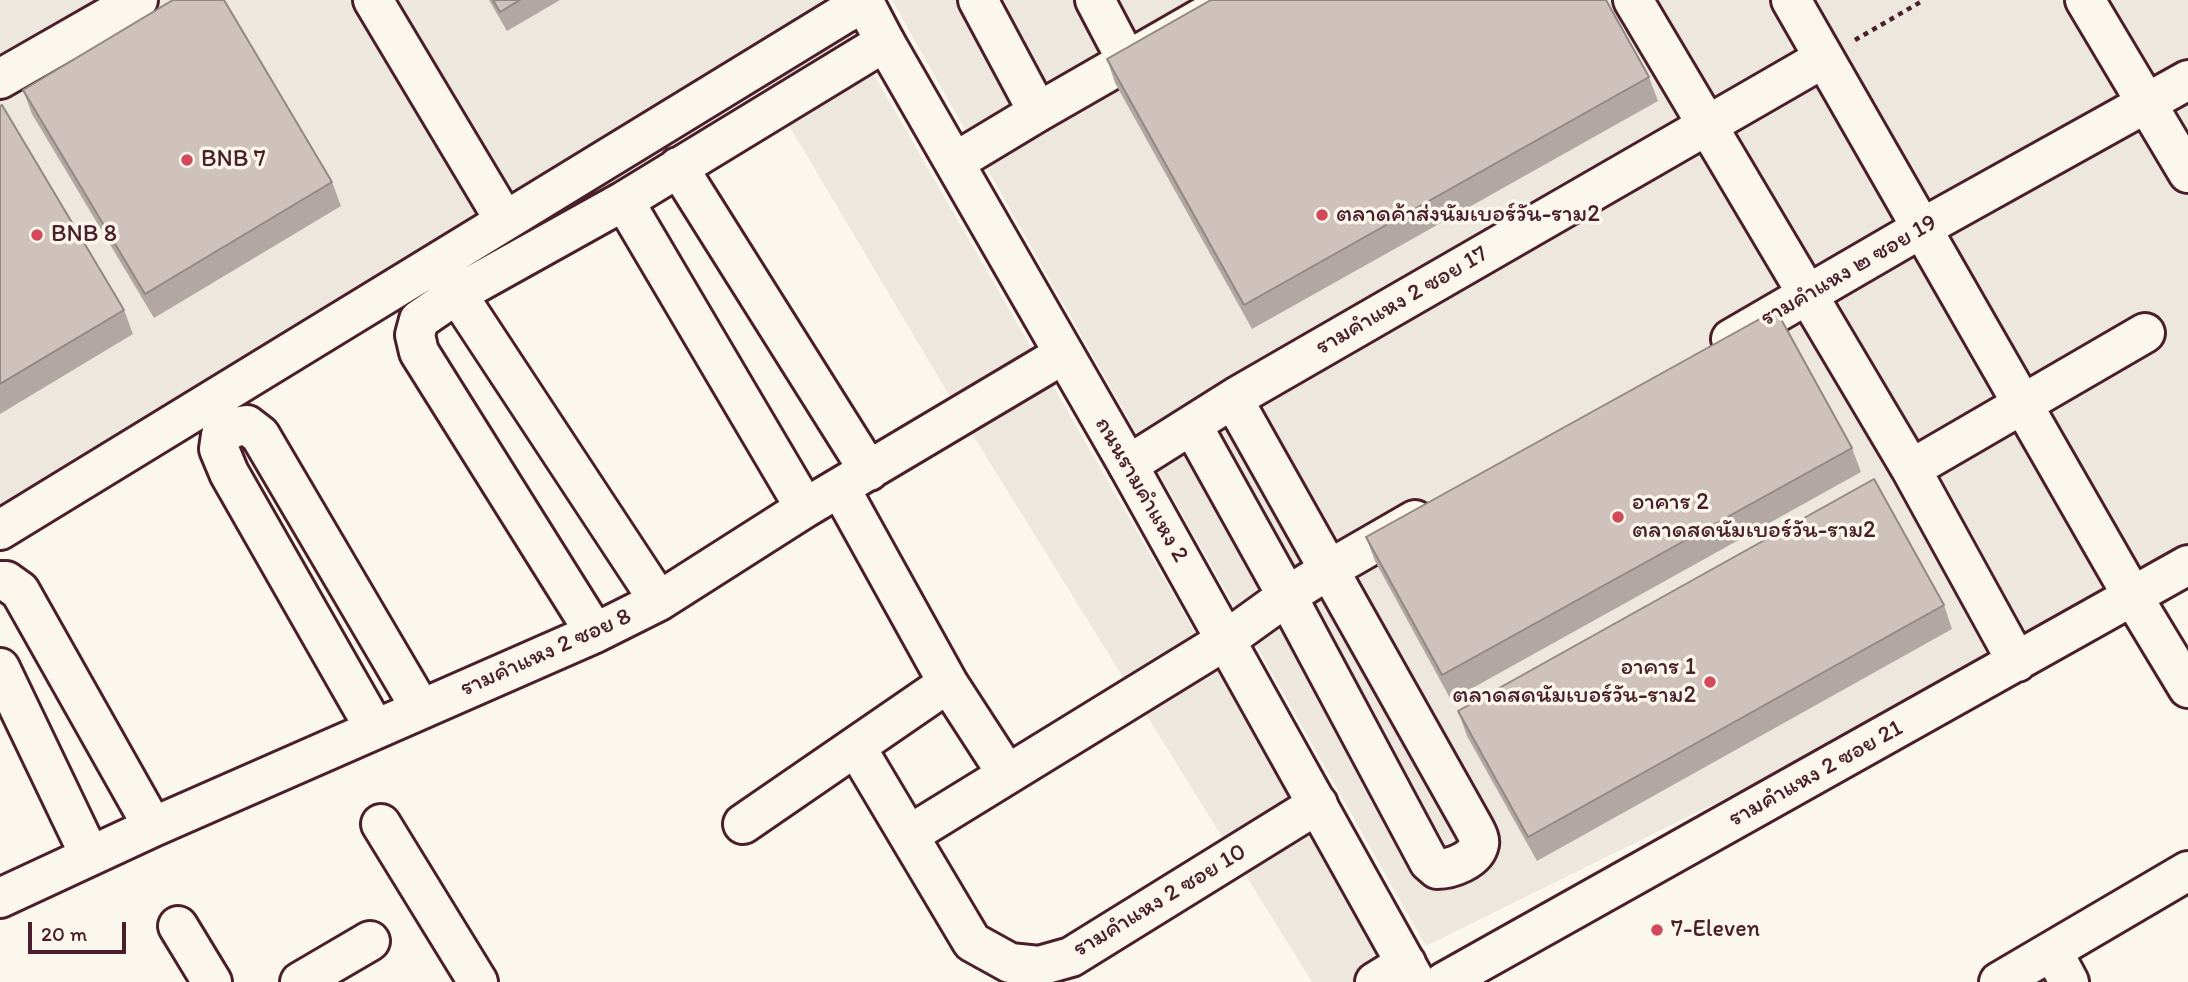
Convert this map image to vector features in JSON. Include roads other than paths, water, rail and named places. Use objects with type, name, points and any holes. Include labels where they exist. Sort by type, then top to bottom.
[{"type":"street","points":[[0,79],[138,0]]},
{"type":"street","points":[[373,0],[505,221]]},
{"type":"street","points":[[978,0],[1038,112]]},
{"type":"street","points":[[1095,0],[1127,61]]},
{"type":"street","points":[[955,162],[1233,0]]},
{"type":"street","points":[[1633,0],[1911,469],[2017,662]]},
{"type":"street","points":[[1791,0],[2133,597],[2188,688]]},
{"type":"street","points":[[2085,0],[2188,173]]},
{"type":"street","points":[[0,530],[864,2]]},
{"type":"street","name":"ถนนรามคำแหง 2","points":[[864,2],[1318,804],[1399,976]]},
{"type":"street","points":[[595,633],[419,352],[415,335],[419,320],[457,294],[624,201],[885,43]]},
{"type":"street","name":"รามคำแหง 2 ซอย 17","points":[[1128,465],[1233,400],[1824,58]]},
{"type":"street","name":"รามคำแหง ๒ ซอย 19","points":[[1701,356],[1922,228],[2188,80]]},
{"type":"street","points":[[678,167],[855,480],[948,683],[1007,774]]},
{"type":"street","points":[[624,201],[805,508]]},
{"type":"street","points":[[457,294],[659,601]]},
{"type":"street","points":[[1911,469],[2145,333]]},
{"type":"street","name":"รามคำแหง 2 ซอย 8","points":[[0,898],[153,827],[595,633],[659,601],[805,508],[1064,354]]},
{"type":"street","points":[[1192,425],[1429,862],[1437,869],[1447,869],[1466,860],[1476,852],[1480,841],[1474,828],[1233,400]]},
{"type":"street","points":[[375,729],[229,473],[219,449],[221,435],[235,427],[247,425],[260,435],[421,709]]},
{"type":"street","points":[[909,835],[1226,640],[1330,569],[1450,500]]},
{"type":"street","name":"รามคำแหง 2 ซอย 21","points":[[1444,982],[2188,565]]},
{"type":"street","points":[[0,581],[20,591],[153,827]]},
{"type":"street","points":[[0,668],[90,856]]},
{"type":"street","points":[[743,824],[948,683]]},
{"type":"street","name":"รามคำแหง 2 ซอย 10","points":[[856,747],[972,942],[1010,963],[1039,966],[1070,957],[1318,804]]},
{"type":"street","points":[[382,824],[478,982]]},
{"type":"street","points":[[1999,982],[2061,967],[2188,871]]},
{"type":"street","points":[[178,926],[212,982]]},
{"type":"street","points":[[300,982],[370,941]]},
{"type":"place","name":"BNB 7","points":[[187,160]]},
{"type":"place","name":"ตลาดค้าส่งนัมเบอร์วัน-ราม2","points":[[1322,215]]},
{"type":"place","name":"BNB 8","points":[[37,235]]},
{"type":"place","name":"อาคาร 2 ตลาดสดนัมเบอร์วัน-ราม2","points":[[1618,517]]},
{"type":"place","name":"อาคาร 1 ตลาดสดนัมเบอร์วัน-ราม2","points":[[1710,682]]},
{"type":"place","name":"7-Eleven","points":[[1657,930]]}]
